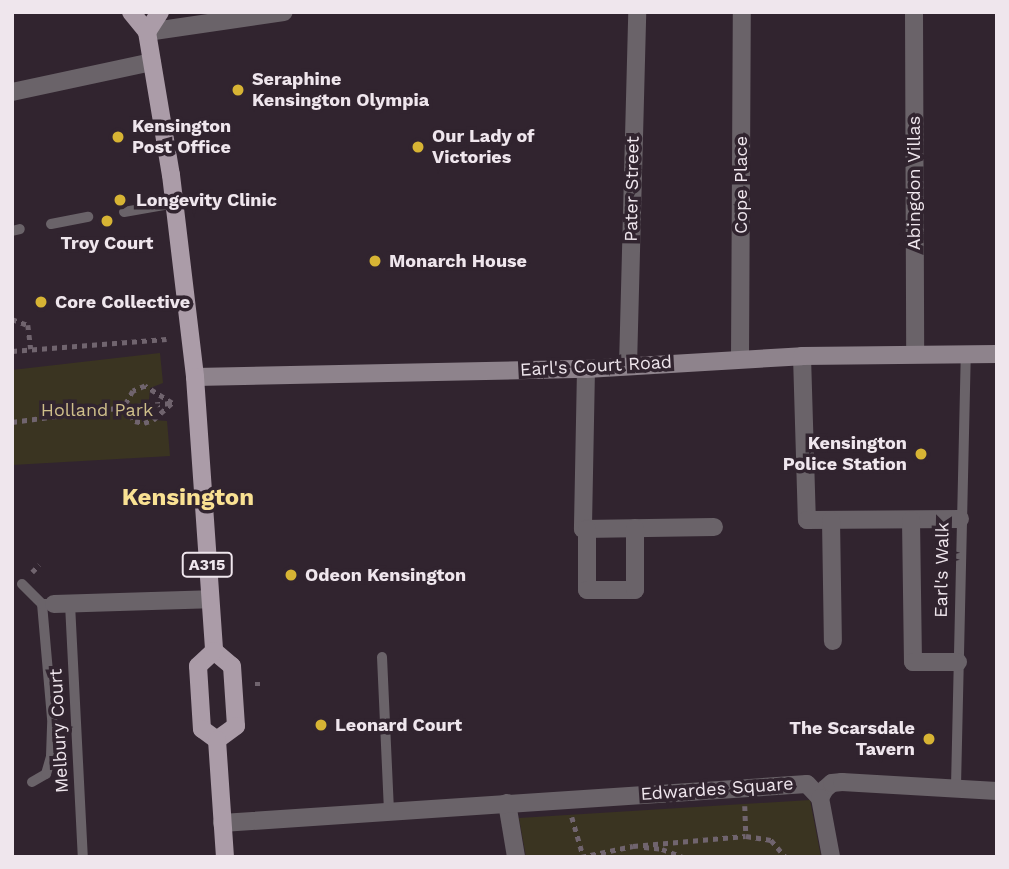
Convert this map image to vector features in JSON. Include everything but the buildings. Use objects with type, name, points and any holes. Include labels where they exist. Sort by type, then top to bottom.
[{"type":"main road","name":"A315","points":[[131,12],[147,32],[175,203],[197,400],[214,652]]},
{"type":"main road","points":[[147,32],[160,12]]},
{"type":"main road","name":"Earl's Court Road","points":[[195,377],[586,369],[802,356],[997,354]]},
{"type":"main road","points":[[214,652],[232,666],[236,726],[217,740],[202,729],[198,666],[214,652]]},
{"type":"main road","points":[[217,740],[225,857]]},
{"type":"street","points":[[147,32],[284,12]]},
{"type":"street","name":"Pater Street","points":[[628,366],[637,12]]},
{"type":"street","name":"Cope Place","points":[[740,358],[742,12]]},
{"type":"street","name":"Abingdon Villas","points":[[914,12],[915,354]]},
{"type":"street","points":[[12,92],[152,62]]},
{"type":"street","points":[[802,356],[807,520],[960,519]]},
{"type":"street","points":[[586,369],[583,529],[714,527]]},
{"type":"street","points":[[831,520],[833,641]]},
{"type":"street","points":[[911,520],[914,662],[958,662]]},
{"type":"street","points":[[587,529],[587,590],[635,590],[635,528]]},
{"type":"street","points":[[55,604],[209,599]]},
{"type":"street","points":[[831,857],[820,798],[825,789],[842,782],[956,786],[974,792],[997,791]]},
{"type":"street","name":"Edwardes Square","points":[[222,822],[807,784],[820,798]]},
{"type":"street","points":[[507,803],[516,857]]},
{"type":"lane","points":[[124,212],[175,203]]},
{"type":"lane","points":[[51,224],[88,218]]},
{"type":"lane","name":"Earl's Walk","points":[[956,786],[960,519],[966,355]]},
{"type":"lane","points":[[22,584],[55,604],[51,756],[46,774],[32,782]]},
{"type":"lane","name":"Melbury Court","points":[[55,604],[72,636],[83,857]]},
{"type":"lane","points":[[382,657],[389,811]]},
{"type":"path","points":[[12,320],[28,325],[31,349]]},
{"type":"path","points":[[12,351],[167,339]]},
{"type":"path","points":[[124,407],[133,391],[145,386],[172,403]]},
{"type":"path","points":[[12,422],[197,400]]},
{"type":"path","points":[[124,407],[135,421],[144,423],[153,420],[172,403]]},
{"type":"path","points":[[255,684],[264,684]]},
{"type":"path","points":[[745,787],[746,835]]},
{"type":"path","points":[[570,799],[582,856],[633,846],[746,835],[771,840],[786,857]]},
{"type":"path","points":[[633,846],[663,849],[683,857]]},
{"type":"green space","name":"Holland Park","points":[[160,353],[163,383],[150,388],[148,412],[153,420],[167,421],[170,456],[12,465],[12,370]]},
{"type":"green space","points":[[810,800],[821,857],[526,857],[519,818]]},
{"type":"place","name":"Seraphine Kensington Olympia","points":[[238,90]]},
{"type":"place","name":"Kensington Post Office","points":[[118,137]]},
{"type":"place","name":"Our Lady of Victories","points":[[418,147]]},
{"type":"place","name":"Longevity Clinic","points":[[120,200]]},
{"type":"place","name":"Troy Court","points":[[107,221]]},
{"type":"place","name":"Monarch House","points":[[375,261]]},
{"type":"place","name":"Core Collective","points":[[41,302]]},
{"type":"place","name":"Kensington Police Station","points":[[921,454]]},
{"type":"place","name":"Odeon Kensington","points":[[291,575]]},
{"type":"place","name":"Leonard Court","points":[[321,725]]},
{"type":"place","name":"The Scarsdale Tavern","points":[[929,739]]},
{"type":"district","name":"Kensington","points":[[188,498]]}]
